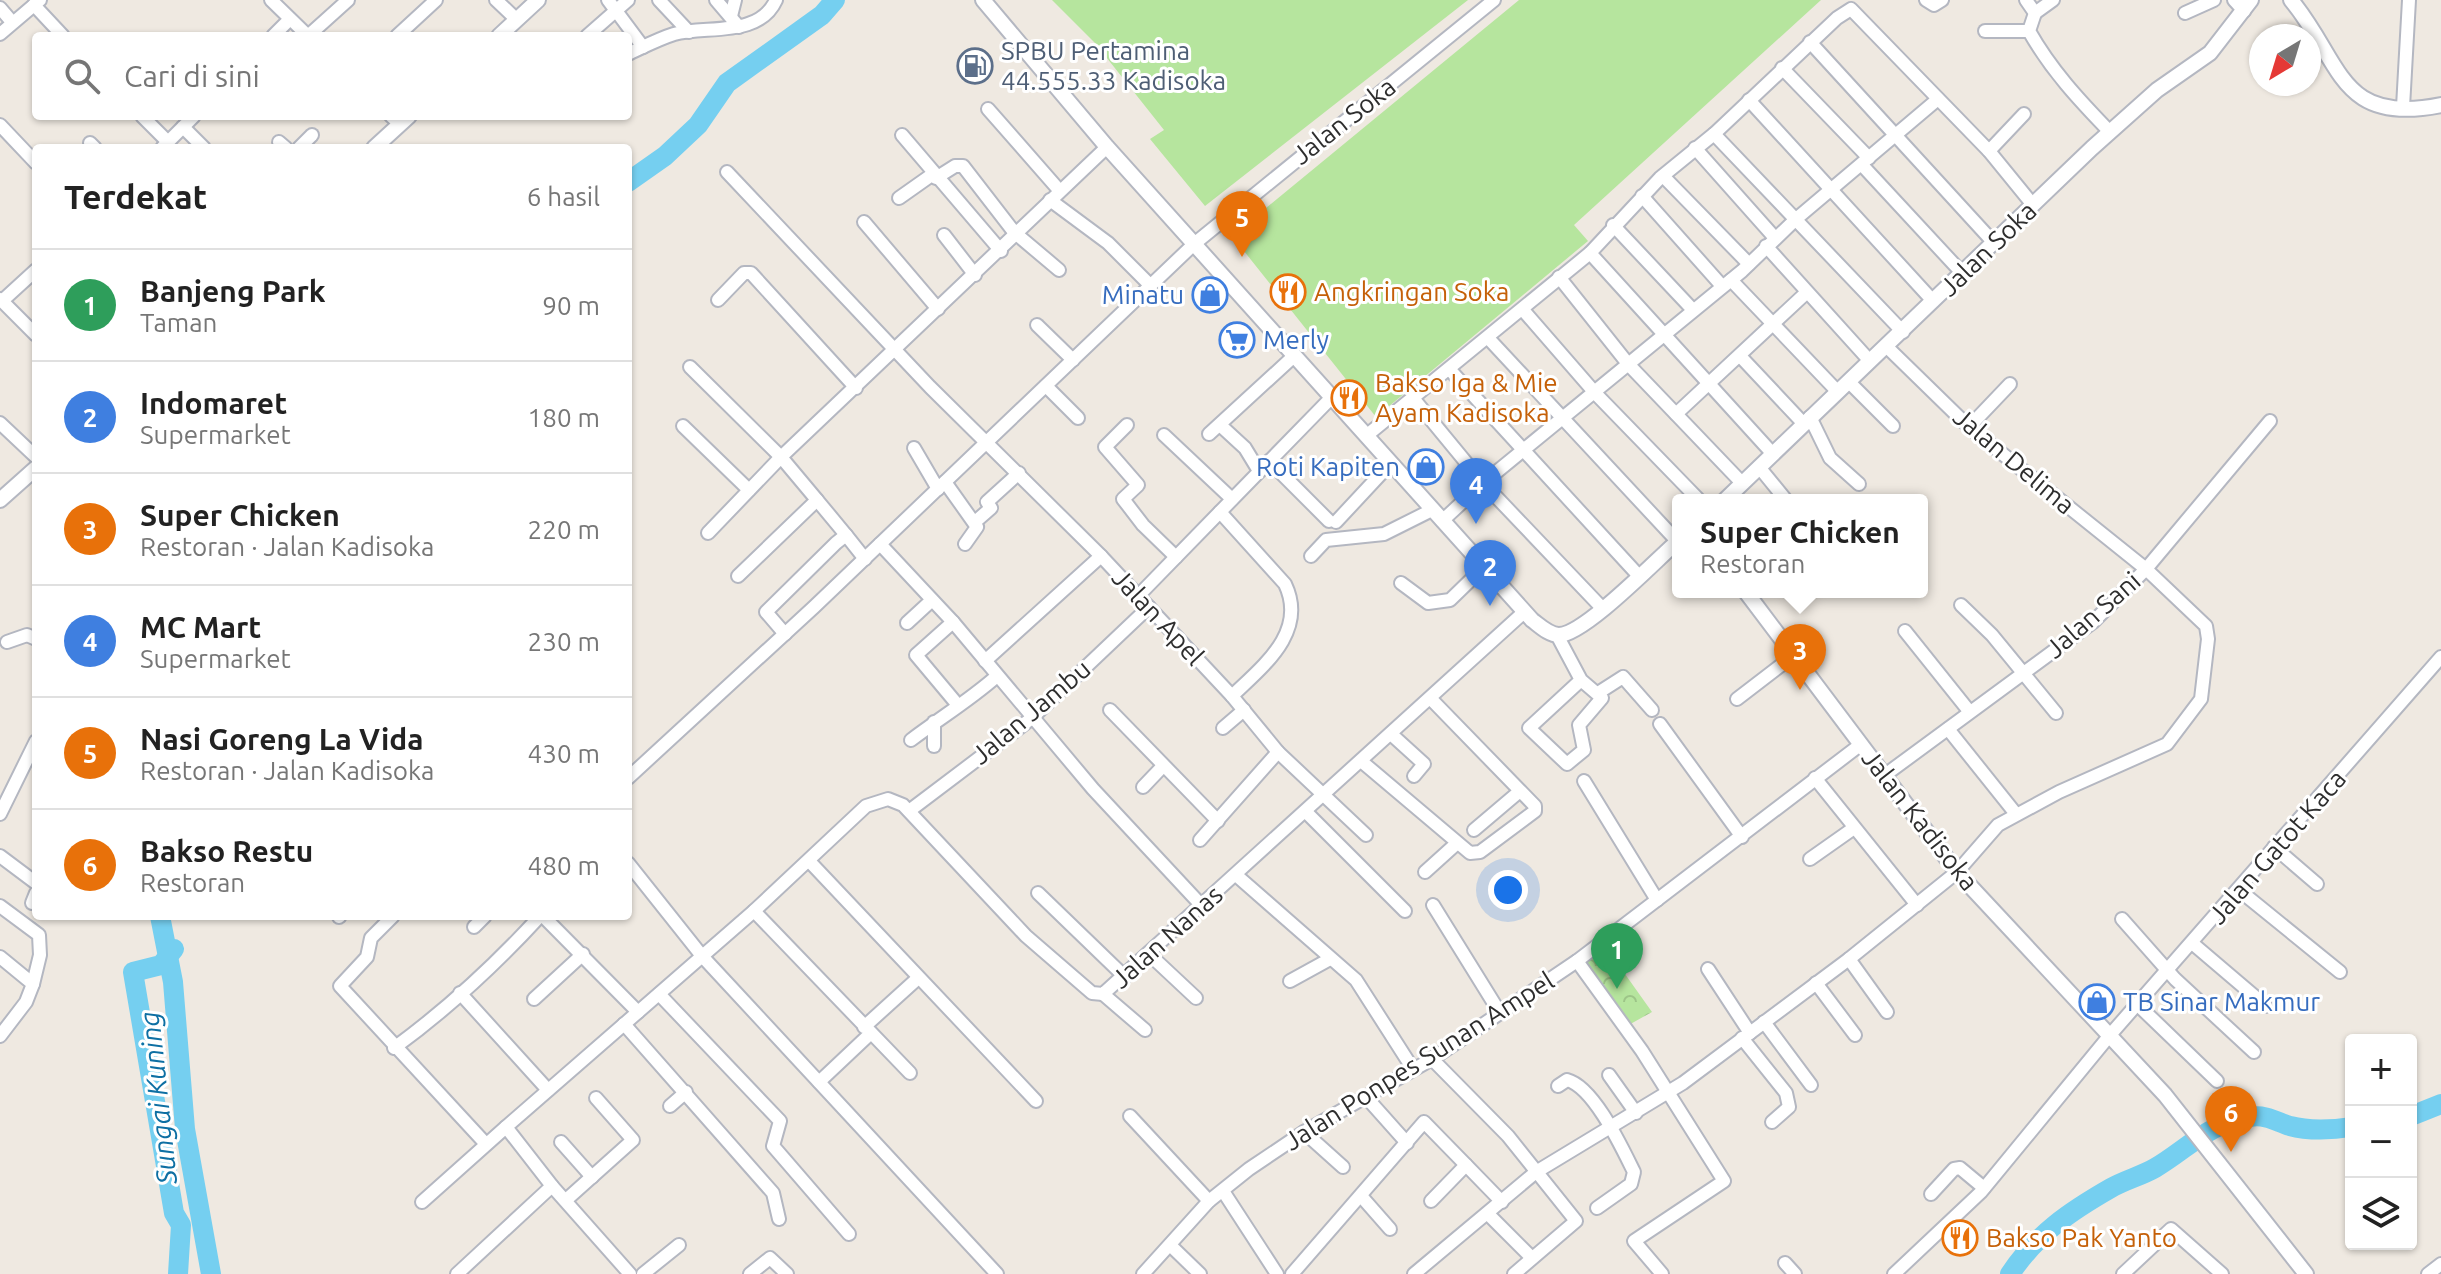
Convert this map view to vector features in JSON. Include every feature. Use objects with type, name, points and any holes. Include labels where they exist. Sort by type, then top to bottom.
[{"type":"street","points":[[271,0],[304,32]]},
{"type":"street","points":[[312,32],[348,0]]},
{"type":"street","points":[[401,32],[436,0]]},
{"type":"street","points":[[496,0],[516,19]]},
{"type":"street","points":[[503,32],[538,0]]},
{"type":"street","points":[[590,32],[613,5],[628,0]]},
{"type":"street","points":[[659,0],[689,32]]},
{"type":"street","points":[[716,0],[735,21]]},
{"type":"street","points":[[735,0],[735,21]]},
{"type":"street","points":[[632,52],[689,32],[735,21],[756,20],[776,0]]},
{"type":"street","points":[[983,0],[1107,147],[1523,613],[1557,635],[1581,680],[1598,693],[1601,702],[1579,725],[1584,750],[1567,764],[1529,728],[1581,680]]},
{"type":"street","name":"Jalan Soka","points":[[632,774],[989,442],[1194,244],[1494,0]]},
{"type":"street","points":[[1926,0],[1934,5],[1942,0]]},
{"type":"street","points":[[2026,0],[2035,13]]},
{"type":"street","points":[[2029,31],[2035,13],[2053,0]]},
{"type":"street","points":[[2185,13],[2214,0]]},
{"type":"street","points":[[2291,0],[2341,80],[2358,97],[2376,105],[2421,109],[2441,105]]},
{"type":"street","points":[[2403,107],[2409,0]]},
{"type":"street","points":[[0,34],[37,3],[60,32]]},
{"type":"street","name":"Jalan Soka","points":[[1731,494],[2110,132],[2157,90],[2210,53],[2243,4]]},
{"type":"street","points":[[613,5],[643,47]]},
{"type":"street","points":[[0,8],[12,22]]},
{"type":"street","points":[[1366,436],[1489,339],[1590,253],[1613,225],[1663,176],[1714,134],[1810,42],[1851,9],[1989,151],[2033,205]]},
{"type":"street","points":[[277,32],[290,19]]},
{"type":"street","points":[[1985,31],[2029,31]]},
{"type":"street","points":[[2029,31],[2064,85],[2110,132]]},
{"type":"street","points":[[1810,42],[1995,244]]},
{"type":"street","points":[[1782,68],[1963,274]]},
{"type":"street","points":[[1311,556],[1326,540],[1384,534],[1437,516],[1483,483],[1596,394],[1938,99]]},
{"type":"street","points":[[1749,100],[1933,301]]},
{"type":"street","points":[[988,109],[1054,195],[1150,285]]},
{"type":"street","points":[[1989,151],[2024,114]]},
{"type":"street","points":[[145,120],[164,144]]},
{"type":"street","points":[[166,144],[190,120]]},
{"type":"street","points":[[378,144],[399,120]]},
{"type":"street","points":[[183,127],[200,144]]},
{"type":"street","points":[[2,130],[32,159]]},
{"type":"street","points":[[1714,134],[1903,332]]},
{"type":"street","points":[[303,144],[312,135]]},
{"type":"street","points":[[902,135],[1001,251]]},
{"type":"street","points":[[708,533],[781,457],[1001,251],[1014,232],[1107,147]]},
{"type":"street","points":[[1695,148],[1770,242],[1806,293],[1869,360]]},
{"type":"street","points":[[899,198],[935,176],[955,166],[963,166],[1014,232],[1059,270]]},
{"type":"street","name":"Jalan Apel","points":[[727,172],[896,350],[1101,556],[1232,696],[1278,752],[1366,835]]},
{"type":"street","points":[[1663,176],[1749,264]]},
{"type":"street","points":[[1642,196],[1726,283],[1893,426]]},
{"type":"street","points":[[864,222],[938,309]]},
{"type":"street","points":[[1613,225],[1693,310]]},
{"type":"street","points":[[944,235],[975,275]]},
{"type":"street","points":[[1590,253],[1707,386],[1772,453]]},
{"type":"street","points":[[32,273],[1,300],[32,331]]},
{"type":"street","points":[[718,300],[744,273],[751,273],[856,388]]},
{"type":"street","points":[[1559,277],[1629,365],[1742,483]]},
{"type":"street","points":[[1676,414],[1806,293]]},
{"type":"street","points":[[1523,310],[1596,394],[1693,494]]},
{"type":"street","points":[[1037,325],[1073,360]]},
{"type":"street","points":[[1489,339],[1561,420],[1672,535]]},
{"type":"street","name":"Jalan Delima","points":[[1887,347],[1969,427],[2146,569],[2206,626],[2208,639],[2199,703],[2167,744],[2016,814]]},
{"type":"street","points":[[1209,434],[1294,356]]},
{"type":"street","points":[[1740,356],[1807,420],[1830,458],[1859,484]]},
{"type":"street","points":[[690,367],[781,457],[865,559]]},
{"type":"street","points":[[1450,370],[1639,576]]},
{"type":"street","points":[[1969,427],[2010,384]]},
{"type":"street","points":[[1046,386],[1078,418]]},
{"type":"street","points":[[1138,596],[1331,398]]},
{"type":"street","points":[[1413,398],[1483,483],[1603,609]]},
{"type":"street","name":"Jalan Sani","points":[[1885,775],[2093,622],[2146,569],[2270,421]]},
{"type":"street","points":[[0,423],[32,453]]},
{"type":"street","points":[[1127,425],[1105,447],[1138,485],[1123,499],[1143,525],[1176,557]]},
{"type":"street","points":[[1220,425],[1245,448],[1259,471]]},
{"type":"street","points":[[683,426],[749,490]]},
{"type":"street","points":[[1164,435],[1232,499]]},
{"type":"street","points":[[914,448],[942,486],[975,522],[977,527],[965,544]]},
{"type":"street","points":[[1269,461],[1332,522],[1390,464]]},
{"type":"street","points":[[1759,467],[1781,494]]},
{"type":"street","points":[[0,500],[32,472]]},
{"type":"street","points":[[975,522],[991,508],[987,502],[1019,473]]},
{"type":"street","points":[[738,576],[817,500]]},
{"type":"street","points":[[1220,512],[1285,584],[1291,598],[1288,634],[1279,650],[1232,696]]},
{"type":"street","points":[[785,634],[766,612],[846,535]]},
{"type":"street","points":[[880,544],[953,622],[1032,718],[1202,906]]},
{"type":"street","points":[[1557,635],[1566,634],[1603,609],[1672,546]]},
{"type":"street","points":[[985,661],[1101,556]]},
{"type":"street","points":[[1401,583],[1428,603],[1450,600],[1483,568]]},
{"type":"street","name":"Jalan Kadisoka","points":[[1750,598],[1957,872],[2110,1035],[2190,1126],[2306,1274]]},
{"type":"street","points":[[907,623],[932,600]]},
{"type":"street","points":[[1961,605],[2026,673],[2056,713]]},
{"type":"street","name":"Jalan Jambu","points":[[909,811],[1032,718],[1149,607]]},
{"type":"street","name":"Jalan Nanas","points":[[909,811],[1026,936],[1092,993],[1103,994],[1523,613]]},
{"type":"street","points":[[953,622],[916,655],[957,704]]},
{"type":"street","points":[[1905,631],[1969,711]]},
{"type":"street","points":[[2,644],[27,635],[32,637]]},
{"type":"street","points":[[1737,699],[1793,656]]},
{"type":"street","name":"Jalan Gatot Kaca","points":[[1894,1274],[1984,1188],[2110,1035],[2441,657]]},
{"type":"street","points":[[911,740],[957,704],[968,702],[997,676]]},
{"type":"street","points":[[1598,693],[1622,676],[1652,710]]},
{"type":"street","points":[[1361,761],[1456,844],[1475,854],[1535,811],[1536,807],[1430,698]]},
{"type":"street","points":[[1110,710],[1218,821]]},
{"type":"street","points":[[1223,728],[1244,710]]},
{"type":"street","points":[[934,722],[934,746]]},
{"type":"street","points":[[1660,724],[1742,837]]},
{"type":"street","points":[[1418,1273],[1536,1172],[1665,1094],[1849,959],[1957,872],[1998,825],[2016,814],[1948,729]]},
{"type":"street","points":[[1391,734],[1424,764],[1414,776]]},
{"type":"street","name":"Jalan Ponpes Sunan Ampel","points":[[1143,1274],[1209,1201],[1304,1132],[1432,1059],[1577,961],[1860,745]]},
{"type":"street","points":[[0,814],[32,749]]},
{"type":"street","points":[[1200,840],[1278,752]]},
{"type":"street","points":[[1143,787],[1163,766]]},
{"type":"street","points":[[1815,778],[1917,905]]},
{"type":"street","points":[[1584,781],[1657,900]]},
{"type":"street","points":[[1474,830],[1520,791]]},
{"type":"street","points":[[422,1202],[485,1143],[810,862],[866,806],[888,799],[909,811]]},
{"type":"street","points":[[1306,812],[1405,911]]},
{"type":"street","points":[[1810,859],[1854,828]]},
{"type":"street","points":[[1425,872],[1456,844]]},
{"type":"street","points":[[2274,847],[2317,884]]},
{"type":"street","points":[[0,856],[32,880]]},
{"type":"street","points":[[810,862],[917,979],[1036,1101]]},
{"type":"street","points":[[632,868],[702,956],[997,1274]]},
{"type":"street","points":[[1236,875],[1365,992],[1413,1069]]},
{"type":"street","points":[[2239,890],[2340,972]]},
{"type":"street","points":[[1038,893],[1125,977]]},
{"type":"street","points":[[1433,905],[1500,1013]]},
{"type":"street","points":[[0,906],[39,935],[40,955],[26,1002],[2,1028]]},
{"type":"street","points":[[754,911],[910,1073]]},
{"type":"street","points":[[2122,919],[2169,971],[2254,1052]]},
{"type":"street","points":[[389,920],[371,938],[367,957],[340,986],[485,1143]]},
{"type":"street","points":[[474,927],[481,920]]},
{"type":"street","points":[[394,1048],[460,993],[538,920]]},
{"type":"street","points":[[546,920],[638,1012]]},
{"type":"street","points":[[2192,943],[2266,1006]]},
{"type":"street","points":[[534,999],[583,954]]},
{"type":"street","points":[[1149,954],[1196,998]]},
{"type":"street","points":[[0,957],[33,984]]},
{"type":"street","points":[[1290,981],[1330,959]]},
{"type":"street","points":[[1849,959],[1887,1012]]},
{"type":"street","points":[[1577,961],[1642,1051],[1665,1094],[1724,1182],[1634,1241],[1662,1274]]},
{"type":"street","points":[[1708,969],[1746,1036],[1786,1093],[1789,1107],[1772,1122]]},
{"type":"street","points":[[819,1082],[917,979]]},
{"type":"street","points":[[1816,983],[1855,1035]]},
{"type":"street","points":[[460,993],[548,1090]]},
{"type":"street","points":[[659,994],[780,1121],[773,1146],[849,1234]]},
{"type":"street","points":[[1103,994],[1145,1030]]},
{"type":"street","points":[[2138,1005],[2217,1081]]},
{"type":"street","points":[[1764,1022],[1811,1085]]},
{"type":"street","points":[[624,1024],[773,1193],[779,1219]]},
{"type":"street","points":[[1432,1059],[1508,1136],[1564,1201],[1576,1221],[1514,1274]]},
{"type":"street","points":[[1609,1075],[1636,1113]]},
{"type":"street","points":[[1558,1086],[1567,1080],[1580,1086],[1612,1128],[1635,1179],[1597,1208]]},
{"type":"street","points":[[670,1106],[686,1092]]},
{"type":"street","points":[[1366,1097],[1407,1143]]},
{"type":"street","points":[[566,1200],[634,1138],[596,1098]]},
{"type":"street","points":[[1130,1116],[1209,1201]]},
{"type":"street","points":[[1292,1274],[1424,1122],[1502,1202]]},
{"type":"street","points":[[506,1127],[552,1186],[630,1274]]},
{"type":"street","points":[[1304,1132],[1343,1167]]},
{"type":"street","points":[[561,1142],[592,1177]]},
{"type":"street","points":[[1431,1201],[1466,1165]]},
{"type":"street","points":[[1931,1194],[1954,1169],[1960,1168],[1984,1188]]},
{"type":"street","points":[[457,1274],[552,1186]]},
{"type":"street","points":[[1223,1191],[1277,1274]]},
{"type":"street","points":[[1361,1196],[1390,1229]]},
{"type":"street","points":[[1488,1214],[1532,1258]]},
{"type":"street","points":[[2123,1274],[2171,1229],[2207,1269],[2222,1274]]},
{"type":"street","points":[[643,1274],[679,1245]]},
{"type":"street","points":[[1170,1245],[1200,1274]]},
{"type":"street","points":[[750,1274],[770,1258],[787,1274]]},
{"type":"street","points":[[1785,1263],[1795,1274]]},
{"type":"street","points":[[2428,1274],[2441,1264]]},
{"type":"green space","points":[[1052,0],[1468,0],[1205,206],[1150,139],[1164,130],[1095,43]]},
{"type":"green space","points":[[1519,0],[1821,0],[1574,225],[1588,241],[1376,417],[1232,236]]},
{"type":"green space","points":[[1618,932],[1634,957],[1620,967],[1652,1012],[1625,1027],[1577,961]]},
{"type":"waterway","name":"Sungai Kuning","points":[[632,179],[665,156],[698,125],[727,83],[822,15],[835,0]]},
{"type":"waterway","name":"Sungai Kuning","points":[[161,920],[173,982],[185,1129],[211,1274]]},
{"type":"waterway","points":[[174,949],[161,965],[133,972],[174,1213],[181,1225],[178,1274]]},
{"type":"waterway","points":[[2417,1114],[2441,1104]]},
{"type":"waterway","points":[[2010,1274],[2031,1247],[2068,1215],[2111,1188],[2155,1168],[2210,1130],[2256,1116],[2305,1129],[2345,1128]]},
{"type":"place","name":"SPBU Pertamina 44.555.33 Kadisoka","points":[[975,66]]},
{"type":"place","name":"Nasi Goreng La Vida","points":[[1242,257]]},
{"type":"place","name":"Angkringan Soka","points":[[1288,292]]},
{"type":"place","name":"Minatu","points":[[1210,295]]},
{"type":"place","name":"Merly","points":[[1237,340]]},
{"type":"place","name":"Bakso Iga & Mie Ayam Kadisoka","points":[[1349,398]]},
{"type":"place","name":"Roti Kapiten","points":[[1426,467]]},
{"type":"place","name":"MC Mart","points":[[1476,524]]},
{"type":"place","name":"Indomaret","points":[[1490,606]]},
{"type":"place","name":"Super Chicken","points":[[1800,690]]},
{"type":"place","name":"Banjeng Park","points":[[1617,989]]},
{"type":"place","name":"TB Sinar Makmur","points":[[2097,1002]]},
{"type":"place","name":"Bakso Restu","points":[[2231,1152]]},
{"type":"place","name":"Bakso Pak Yanto","points":[[1960,1238]]}]
